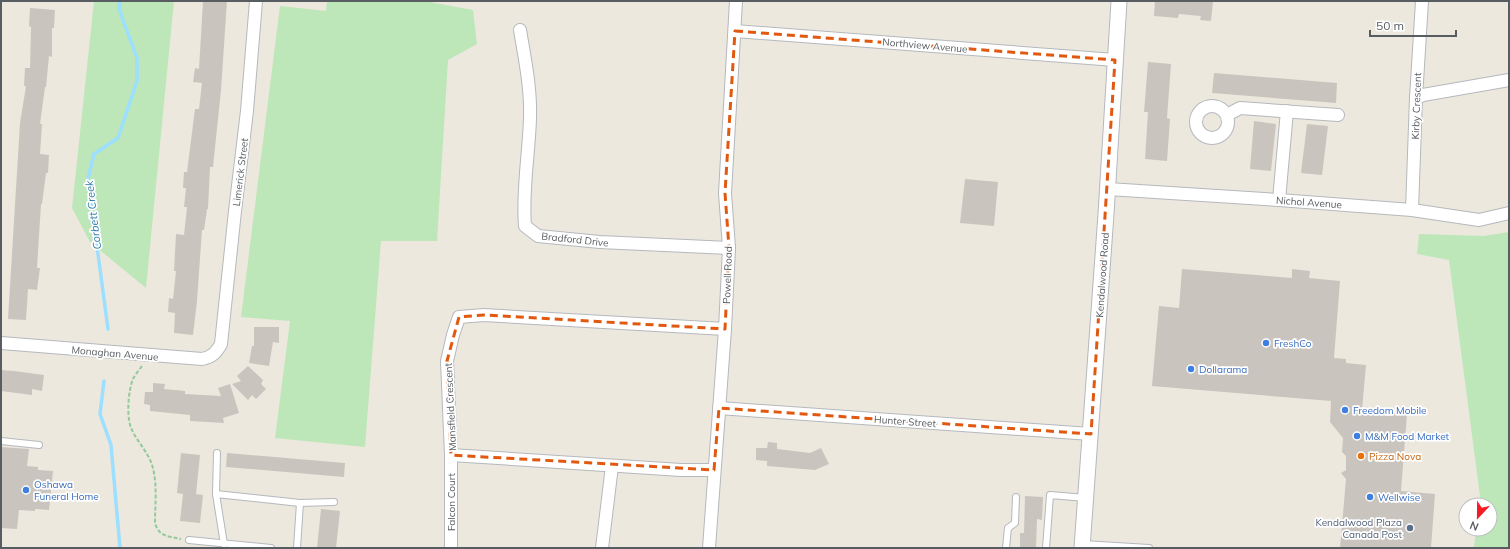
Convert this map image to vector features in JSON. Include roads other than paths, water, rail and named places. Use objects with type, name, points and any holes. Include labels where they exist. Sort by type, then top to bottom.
[{"type":"street","name":"Limerick Street","points":[[221,344],[247,111],[256,1]]},
{"type":"street","name":"Powell Road","points":[[709,548],[725,330],[729,248],[725,193],[736,1]]},
{"type":"street","name":"Kendalwood Road","points":[[1083,546],[1108,189],[1119,1]]},
{"type":"street","name":"Kirby Crescent","points":[[1412,210],[1416,98],[1422,1]]},
{"type":"street","name":"Bradford Drive","points":[[520,30],[530,92],[528,153],[523,206],[525,226],[538,236],[600,242],[729,248]]},
{"type":"street","name":"Northview Avenue","points":[[735,31],[1115,60]]},
{"type":"street","points":[[1416,98],[1423,95],[1509,80]]},
{"type":"street","points":[[1227,115],[1240,108],[1338,115]]},
{"type":"street","points":[[1279,200],[1287,111]]},
{"type":"street","name":"Nichol Avenue","points":[[1108,189],[1412,210],[1479,220],[1509,213]]},
{"type":"street","name":"Mansfield Crescent","points":[[714,470],[681,470],[451,455],[448,361],[453,335],[459,317],[484,315],[725,330]]},
{"type":"street","name":"Monaghan Avenue","points":[[1,343],[202,360],[210,358],[217,352],[221,344]]},
{"type":"street","name":"Hunter Street","points":[[719,408],[1091,434]]},
{"type":"street","name":"Falcon Court","points":[[451,455],[451,548]]},
{"type":"street","points":[[602,548],[612,466]]},
{"type":"lane","points":[[1,441],[39,444]]},
{"type":"lane","points":[[217,453],[216,494],[224,544]]},
{"type":"lane","points":[[216,494],[300,503],[334,502]]},
{"type":"lane","points":[[1046,548],[1050,495],[1087,498]]},
{"type":"lane","points":[[1006,548],[1008,528],[1015,524],[1016,497]]},
{"type":"lane","points":[[298,548],[300,503]]},
{"type":"lane","points":[[189,540],[271,548]]},
{"type":"lane","points":[[1083,546],[1149,548]]},
{"type":"waterway","name":"Corbett Creek","points":[[108,329],[88,179],[94,154],[118,138],[137,81],[137,58],[119,9],[120,1]]},
{"type":"waterway","name":"Corbett Creek","points":[[104,381],[100,414],[111,445],[120,548]]},
{"type":"place","name":"FreshCo","points":[[1266,343]]},
{"type":"place","name":"Dollarama","points":[[1191,369]]},
{"type":"place","name":"Freedom Mobile","points":[[1345,410]]},
{"type":"place","name":"M&M Food Market","points":[[1357,436]]},
{"type":"place","name":"Pizza Nova","points":[[1361,456]]},
{"type":"place","name":"Oshawa Funeral Home","points":[[26,490]]},
{"type":"place","name":"Wellwise","points":[[1370,497]]},
{"type":"place","name":"Kendalwood Plaza Canada Post","points":[[1410,528]]}]
